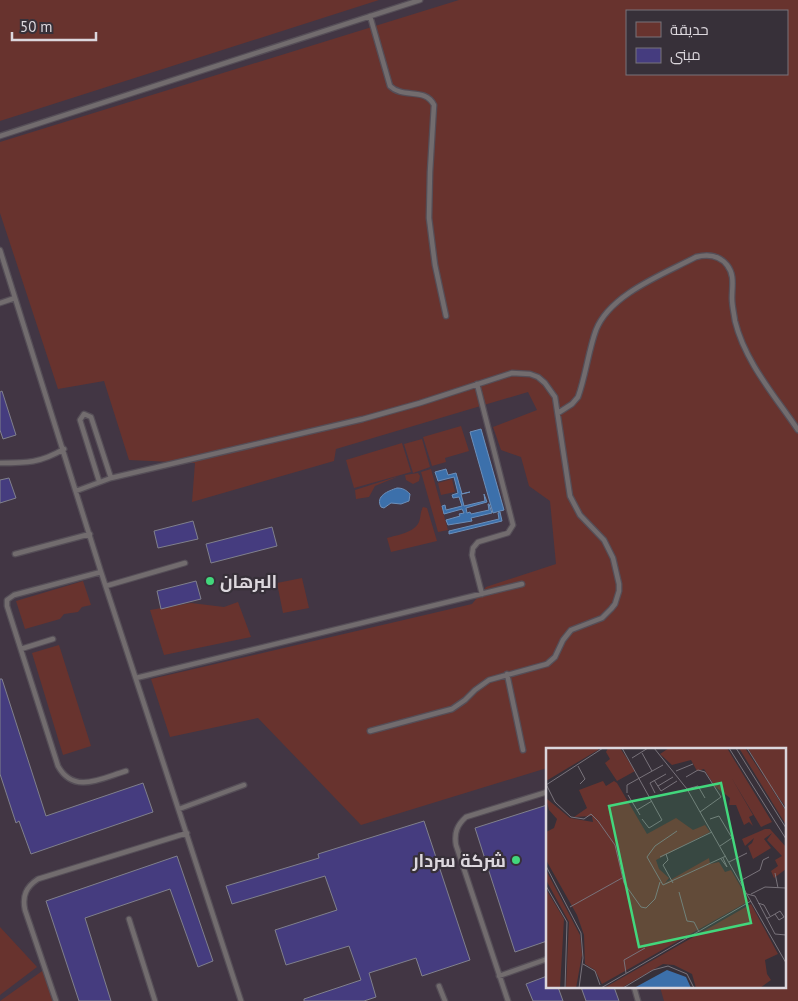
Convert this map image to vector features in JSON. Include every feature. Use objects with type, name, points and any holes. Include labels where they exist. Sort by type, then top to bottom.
[{"type":"lane","points":[[0,136],[420,0]]},
{"type":"lane","points":[[370,16],[390,86],[402,93],[429,98],[434,105],[428,195],[429,218],[435,265],[446,316]]},
{"type":"lane","points":[[0,250],[106,586],[241,1001]]},
{"type":"lane","points":[[558,413],[572,404],[578,396],[596,329],[610,308],[629,293],[696,257],[705,255],[714,256],[728,266],[732,274],[733,309],[736,325],[745,348],[757,370],[798,430]]},
{"type":"lane","points":[[0,303],[15,298]]},
{"type":"lane","points":[[76,491],[99,481],[363,419],[420,403],[512,373],[530,374],[538,377],[555,397],[570,496],[580,515],[597,532],[609,549],[616,568],[619,591],[615,604],[607,614],[596,621],[571,630],[563,640],[559,652],[551,661],[542,666],[489,680],[452,710],[370,731]]},
{"type":"lane","points":[[477,384],[513,525],[508,533],[478,542],[473,548],[472,555],[482,594]]},
{"type":"lane","points":[[99,481],[81,423],[81,417],[84,414],[91,417],[111,478]]},
{"type":"lane","points":[[0,463],[33,463],[64,449]]},
{"type":"lane","points":[[15,554],[90,534]]},
{"type":"lane","points":[[106,586],[184,564]]},
{"type":"lane","points":[[102,572],[14,595],[9,598],[7,606],[58,766],[62,773],[74,782],[82,783],[126,770]]},
{"type":"lane","points":[[136,678],[522,584]]},
{"type":"lane","points":[[21,649],[52,639]]},
{"type":"lane","points":[[506,674],[523,750]]},
{"type":"lane","points":[[179,809],[244,785]]},
{"type":"lane","points":[[508,1001],[456,845],[456,832],[458,826],[466,817],[546,792]]},
{"type":"lane","points":[[56,1001],[25,910],[24,896],[27,889],[38,879],[187,834]]},
{"type":"lane","points":[[129,919],[154,1001]]},
{"type":"lane","points":[[499,976],[546,959]]},
{"type":"lane","points":[[439,986],[445,1001]]},
{"type":"lane","points":[[634,988],[638,1001]]},
{"type":"shaded area","points":[[0,0],[798,0],[798,1001],[0,1001]]},
{"type":"green space","points":[[0,0],[379,0],[0,121]]},
{"type":"green space","points":[[459,0],[798,0],[798,1001],[664,1001],[660,988],[786,988],[786,748],[546,748],[546,768],[361,825],[258,718],[170,737],[151,679],[472,604],[486,587],[556,564],[550,501],[529,486],[521,457],[501,450],[493,427],[537,410],[528,392],[336,449],[334,461],[192,502],[195,463],[129,460],[104,381],[58,389],[0,213],[0,142]]},
{"type":"green space","points":[[461,426],[469,451],[445,458],[446,462],[432,466],[423,437]]},
{"type":"green space","points":[[422,439],[430,467],[413,473],[404,444]]},
{"type":"green space","points":[[402,443],[411,472],[354,488],[346,460]]},
{"type":"green space","points":[[431,469],[448,530],[438,532],[421,472]]},
{"type":"green space","points":[[418,473],[420,476],[419,481],[413,484],[406,480],[405,475]]},
{"type":"green space","points":[[399,476],[375,486],[369,497],[356,499],[355,490]]},
{"type":"green space","points":[[452,479],[455,492],[441,495],[438,483]]},
{"type":"green space","points":[[423,507],[427,508],[437,541],[391,552],[387,538],[405,533],[417,526]]},
{"type":"green space","points":[[302,578],[309,608],[283,613],[277,583]]},
{"type":"green space","points":[[83,581],[91,605],[82,607],[78,612],[64,614],[60,619],[25,629],[16,601]]},
{"type":"green space","points":[[238,602],[251,637],[164,655],[150,610],[191,603],[224,607]]},
{"type":"green space","points":[[59,645],[91,746],[63,755],[32,653]]},
{"type":"green space","points":[[0,927],[37,967],[0,995]]},
{"type":"green space","points":[[45,969],[56,1001],[0,1001]]},
{"type":"water","points":[[481,429],[504,510],[493,513],[470,432]]},
{"type":"water","points":[[446,469],[448,475],[456,473],[464,506],[485,501],[484,494],[487,502],[466,508],[467,513],[470,512],[471,514],[489,510],[489,504],[492,513],[471,518],[472,521],[448,525],[446,520],[464,513],[462,509],[444,514],[442,506],[445,505],[446,510],[462,506],[459,497],[453,498],[452,495],[458,493],[454,477],[438,481],[435,472]]},
{"type":"water","points":[[397,488],[404,489],[410,494],[409,501],[401,504],[391,503],[384,508],[381,507],[381,497],[386,492]]},
{"type":"water","points":[[500,512],[502,521],[449,534],[449,531],[499,519],[498,513]]},
{"type":"building","points":[[2,391],[16,435],[3,439],[0,430],[0,392]]},
{"type":"building","points":[[9,478],[16,498],[0,503],[0,480]]},
{"type":"building","points":[[193,521],[198,539],[158,548],[154,531]]},
{"type":"building","points":[[272,527],[277,546],[211,563],[206,544]]},
{"type":"building","points":[[196,581],[201,599],[161,609],[157,591]]},
{"type":"building","points":[[0,679],[2,679],[46,816],[143,783],[153,812],[31,854],[19,821],[16,823],[0,774]]},
{"type":"building","name":"شركة سردار","points":[[546,805],[546,941],[515,952],[475,828]]},
{"type":"building","points":[[424,821],[470,960],[422,976],[416,958],[369,973],[376,997],[364,1001],[304,1001],[304,999],[361,980],[349,946],[286,965],[275,930],[337,910],[325,876],[232,904],[226,886],[319,858],[318,854]]},
{"type":"building","points":[[177,856],[213,961],[198,967],[170,889],[85,918],[111,1001],[79,1001],[46,901]]},
{"type":"building","points":[[546,976],[546,988],[558,988],[563,1001],[533,1001],[526,984]]},
{"type":"building","points":[[581,988],[614,988],[619,1001],[586,1001]]},
{"type":"place","name":"البرهان","points":[[210,581]]},
{"type":"place","name":"شركة سردار","points":[[516,860]]}]
